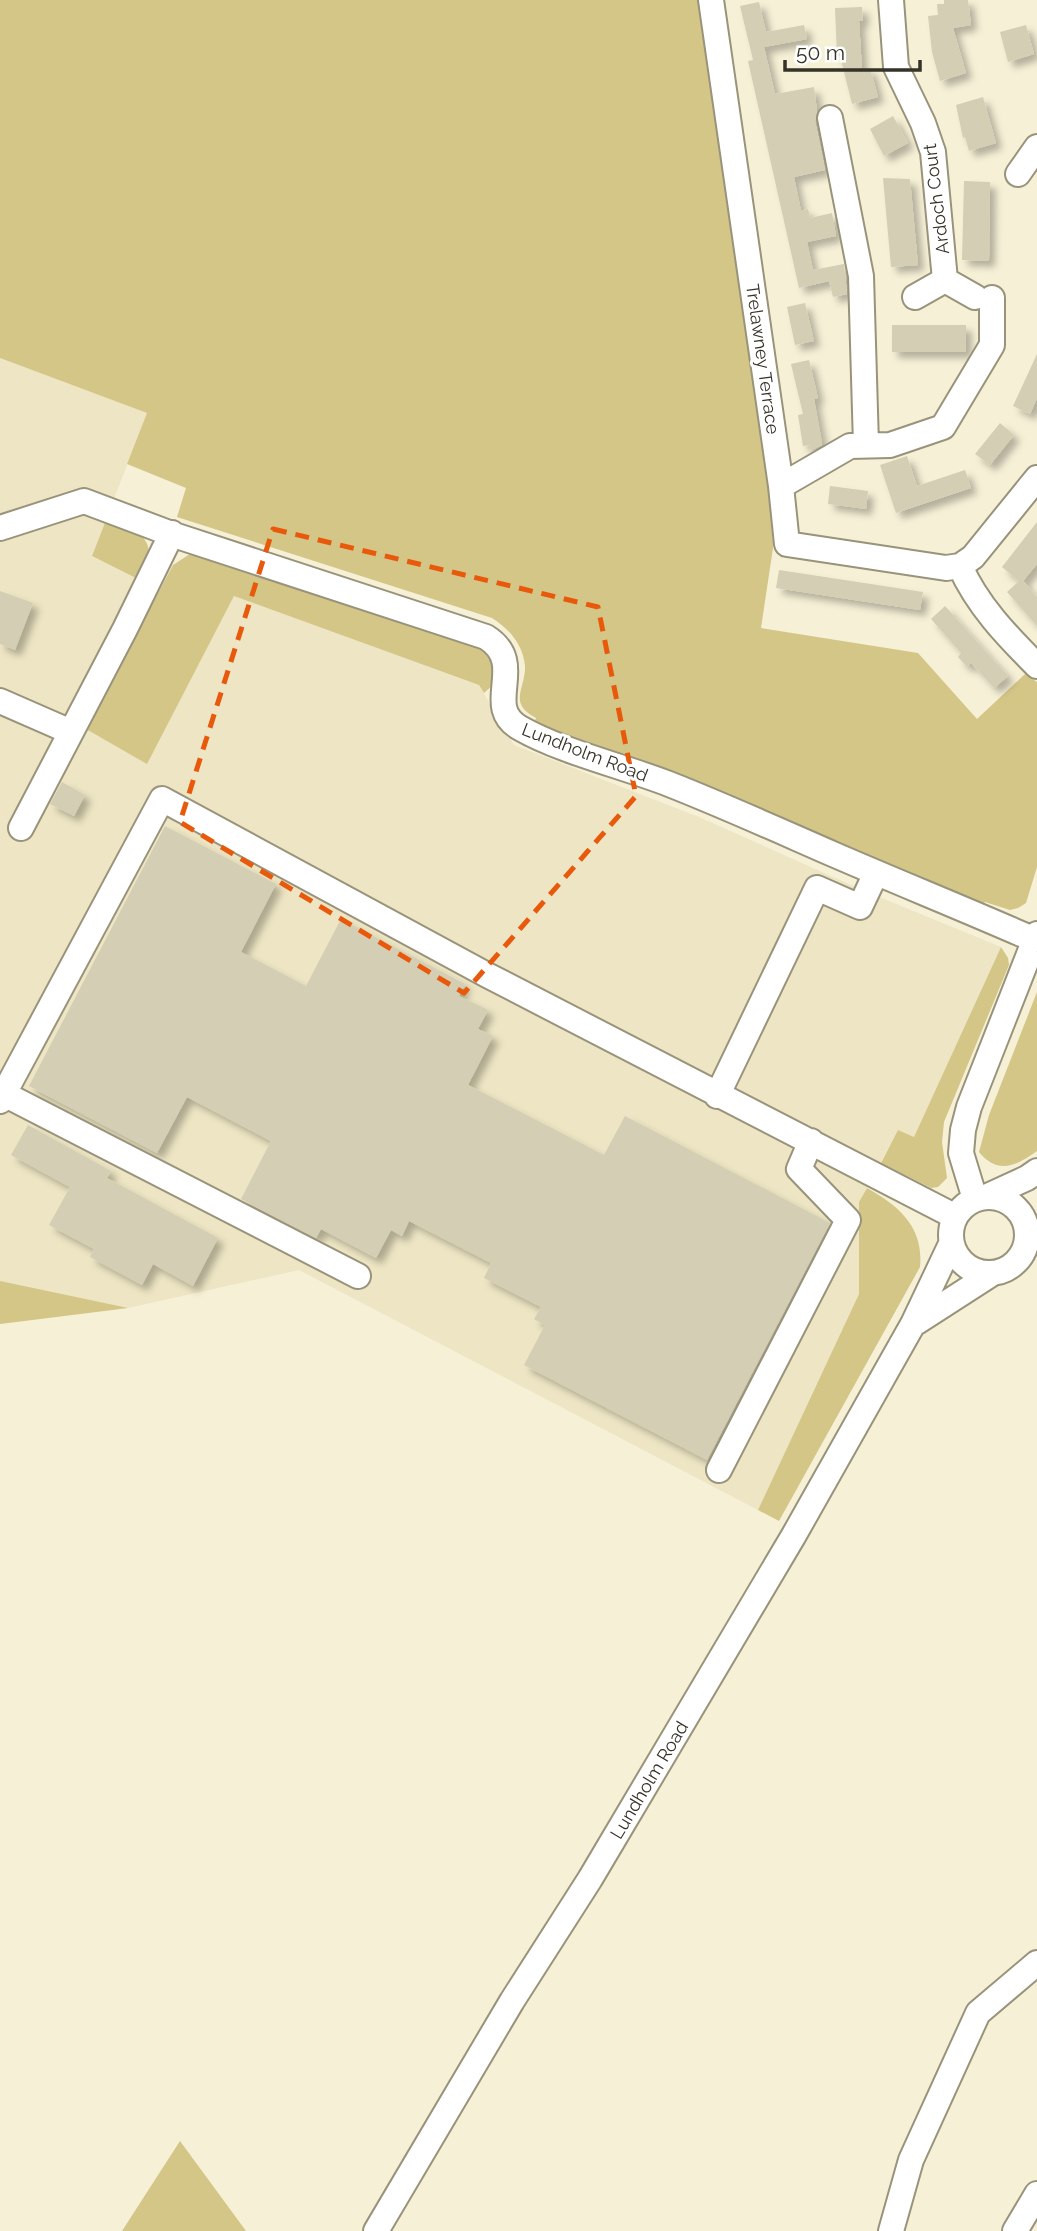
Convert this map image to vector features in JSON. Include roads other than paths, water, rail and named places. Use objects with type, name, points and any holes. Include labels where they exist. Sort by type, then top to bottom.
[{"type":"street","name":"Trelawney Terrace","points":[[711,0],[787,544],[946,568],[960,566]]},
{"type":"street","name":"Ardoch Court","points":[[891,0],[896,67],[923,123],[933,152],[945,280]]},
{"type":"street","points":[[781,486],[850,446],[866,445],[860,276],[830,118]]},
{"type":"street","points":[[1018,173],[1037,147]]},
{"type":"street","name":"Ardoch Court","points":[[915,296],[945,280]]},
{"type":"street","name":"Ardoch Court","points":[[866,445],[890,445],[943,427],[992,345],[984,297],[945,280]]},
{"type":"street","points":[[1032,650],[970,588],[960,566],[973,557],[1037,478]]},
{"type":"street","name":"Lundholm Road","points":[[0,528],[84,501],[172,533],[486,636],[496,643],[506,661],[502,697],[510,720],[517,726],[540,738],[669,784],[876,873],[1036,937],[969,1107],[963,1130],[961,1153],[981,1197]]},
{"type":"street","points":[[21,828],[131,618],[172,533]]},
{"type":"street","points":[[0,701],[71,732]]},
{"type":"street","points":[[358,1276],[2,1097],[162,800],[486,975],[954,1216],[963,1205],[1027,1178],[1037,1171]]},
{"type":"street","points":[[717,1096],[817,888],[860,907],[876,873]]},
{"type":"street","points":[[719,1470],[848,1220],[799,1169],[811,1141]]},
{"type":"street","points":[[981,1197],[1001,1198],[1015,1205],[1023,1216],[1027,1236]]},
{"type":"street","name":"Lundholm Road","points":[[913,1324],[1018,1260],[1025,1249],[1037,1204]]},
{"type":"street","name":"Lundholm Road","points":[[376,2231],[512,2001],[590,1879],[787,1547],[913,1324],[951,1244],[954,1216]]},
{"type":"street","points":[[951,1244],[964,1265],[979,1272],[993,1273]]},
{"type":"street","points":[[891,2231],[911,2160],[978,2013],[1037,1963]]},
{"type":"street","points":[[1015,2231],[1037,2194]]}]
